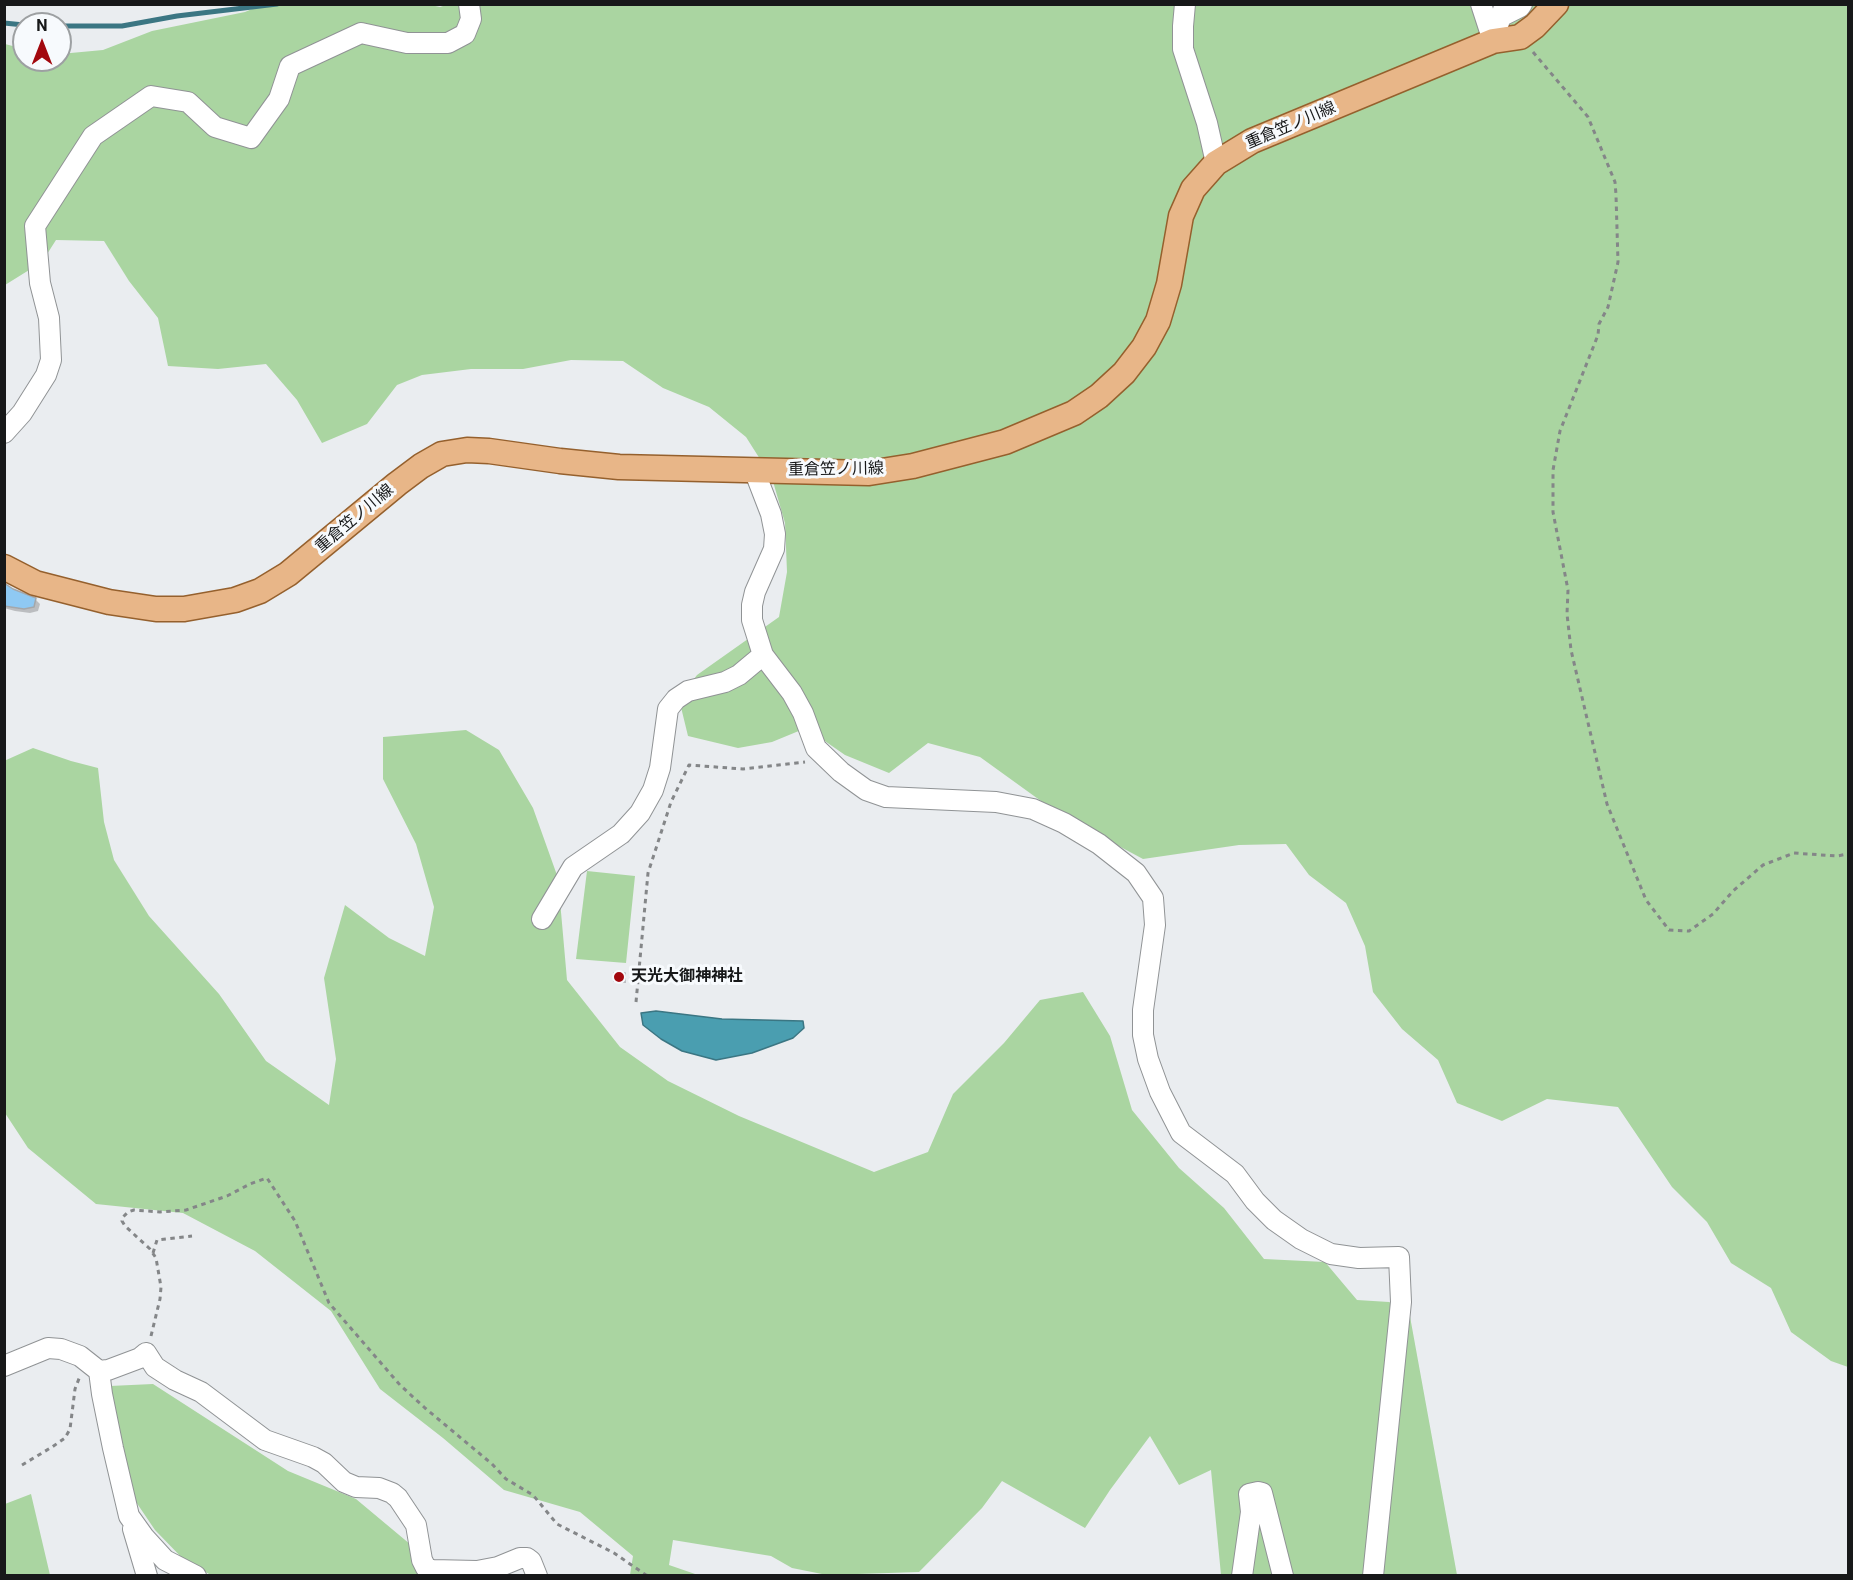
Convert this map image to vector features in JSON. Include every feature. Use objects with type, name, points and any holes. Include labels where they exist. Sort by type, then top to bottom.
[{"type":"main road","points":[[1520,37],[1535,26],[1556,4]]},
{"type":"main road","name":"重倉笠ノ川線","points":[[4,567],[35,583],[109,602],[156,609],[201,607],[235,600],[260,591],[288,574],[421,465],[442,454],[467,450],[489,451],[619,467],[869,473],[913,466],[1005,442],[1074,413],[1099,396],[1124,373],[1144,347],[1158,321],[1169,284],[1181,216],[1193,189],[1216,164],[1252,141],[1493,41],[1520,37]]},
{"type":"street","points":[[1185,4],[1183,49],[1207,123],[1216,164]]},
{"type":"street","points":[[1481,4],[1493,41]]},
{"type":"street","points":[[1493,41],[1502,11],[1520,8],[1522,4]]},
{"type":"street","points":[[4,433],[22,413],[46,375],[51,360],[49,318],[40,283],[35,226],[93,136],[151,96],[188,102],[215,127],[251,138],[279,99],[290,66],[361,33],[407,43],[448,43],[465,34],[470,12]]},
{"type":"street","points":[[754,470],[771,514],[775,534],[774,549],[755,592],[752,620],[763,655],[792,693],[803,713],[816,748],[824,758],[866,790],[886,796],[996,802],[1033,809],[1064,823],[1090,839],[1136,873],[1153,898],[1155,925],[1143,1010],[1143,1035],[1148,1059],[1160,1092],[1181,1133],[1235,1174],[1255,1201],[1274,1220],[1301,1239],[1331,1254],[1359,1258],[1398,1257],[1401,1302],[1373,1575]]},
{"type":"street","points":[[543,919],[573,867],[621,834],[640,813],[653,790],[660,768],[668,709],[676,699],[688,691],[725,682],[739,675],[763,655]]},
{"type":"street","points":[[4,1366],[48,1348],[62,1349],[80,1356],[95,1367],[108,1370],[140,1358],[146,1353],[155,1367],[212,1399],[265,1440],[313,1457],[324,1463],[344,1482],[356,1487],[379,1488],[392,1493],[415,1522],[422,1560],[426,1568],[477,1571],[527,1558],[531,1561],[537,1575]]},
{"type":"street","points":[[95,1367],[129,1516],[147,1575]]},
{"type":"street","points":[[1242,1575],[1251,1512],[1249,1494],[1258,1492],[1262,1493],[1283,1575]]},
{"type":"street","points":[[129,1516],[167,1568],[196,1575]]},
{"type":"path","points":[[1520,37],[1588,117],[1615,182],[1618,262],[1608,307],[1599,324],[1598,335],[1560,431],[1552,470],[1552,512],[1568,590],[1567,614],[1571,650],[1607,804],[1646,900],[1669,930],[1689,931],[1713,914],[1733,891],[1763,865],[1794,853],[1837,856],[1848,854]]},
{"type":"path","points":[[636,1002],[648,873],[671,802],[689,765],[743,769],[799,764],[824,758]]},
{"type":"path","points":[[146,1353],[160,1299],[159,1269],[153,1253],[125,1226],[122,1221],[123,1216],[128,1212],[186,1210],[228,1196],[267,1178],[295,1221],[329,1303],[400,1385],[492,1464],[506,1479],[533,1495],[558,1524],[614,1553],[646,1575],[650,1575]]},
{"type":"path","points":[[153,1253],[157,1240],[192,1236]]},
{"type":"path","points":[[22,1465],[65,1438],[72,1421],[75,1389],[82,1370],[95,1367]]},
{"type":"green space","points":[[426,4],[440,7],[449,4],[1848,5],[1848,1367],[1831,1361],[1791,1332],[1771,1288],[1731,1263],[1707,1222],[1672,1187],[1618,1107],[1547,1099],[1502,1121],[1457,1103],[1438,1060],[1402,1029],[1373,992],[1365,946],[1346,903],[1309,875],[1286,844],[1239,845],[1143,859],[1059,814],[980,757],[928,743],[889,773],[845,755],[806,728],[772,742],[738,748],[688,736],[679,699],[697,675],[779,617],[787,572],[785,523],[772,478],[746,437],[709,407],[663,388],[623,361],[571,360],[523,369],[471,369],[422,375],[397,385],[367,424],[322,443],[297,400],[266,364],[218,369],[168,366],[158,318],[129,281],[104,241],[56,240],[42,262],[5,285],[5,44],[12,46],[12,72],[72,72],[72,53],[103,50],[152,31],[245,12],[261,5]]},
{"type":"green space","points":[[466,730],[499,750],[533,808],[558,878],[567,980],[620,1047],[668,1081],[739,1116],[874,1172],[928,1152],[953,1094],[1004,1043],[1040,1000],[1083,992],[1110,1036],[1132,1110],[1179,1168],[1224,1208],[1264,1259],[1325,1262],[1357,1300],[1389,1302],[1409,1311],[1457,1575],[1221,1575],[1211,1470],[1179,1485],[1150,1436],[1085,1528],[1002,1481],[982,1508],[919,1572],[827,1575],[792,1568],[771,1556],[673,1540],[669,1565],[698,1575],[630,1575],[633,1556],[580,1512],[504,1490],[380,1389],[331,1311],[255,1251],[183,1213],[96,1204],[28,1148],[5,1113],[4,761],[33,748],[98,768],[104,822],[114,860],[149,916],[219,994],[266,1061],[329,1105],[336,1059],[324,978],[345,905],[389,938],[425,956],[434,907],[416,844],[383,779],[383,737]]},
{"type":"green space","points":[[587,871],[635,876],[626,963],[576,959]]},
{"type":"green space","points":[[153,1384],[288,1471],[356,1499],[447,1575],[211,1575],[185,1561],[155,1530],[134,1499],[110,1386]]},
{"type":"green space","points":[[31,1494],[50,1575],[5,1575],[5,1504]]},
{"type":"water","points":[[656,1011],[722,1019],[803,1021],[804,1028],[793,1038],[752,1053],[716,1060],[682,1051],[643,1025],[641,1013]]},
{"type":"building","points":[[4,583],[36,598],[34,607],[24,609],[4,606]]},
{"type":"building","name":"天光大御神神社","points":[[614,973],[625,973],[624,981],[614,981]]},
{"type":"waterway","points":[[72,26],[122,26],[177,16],[277,4]]},
{"type":"waterway","points":[[4,23],[12,24]]},
{"type":"place","name":"天光大御神神社","points":[[619,977]]}]
